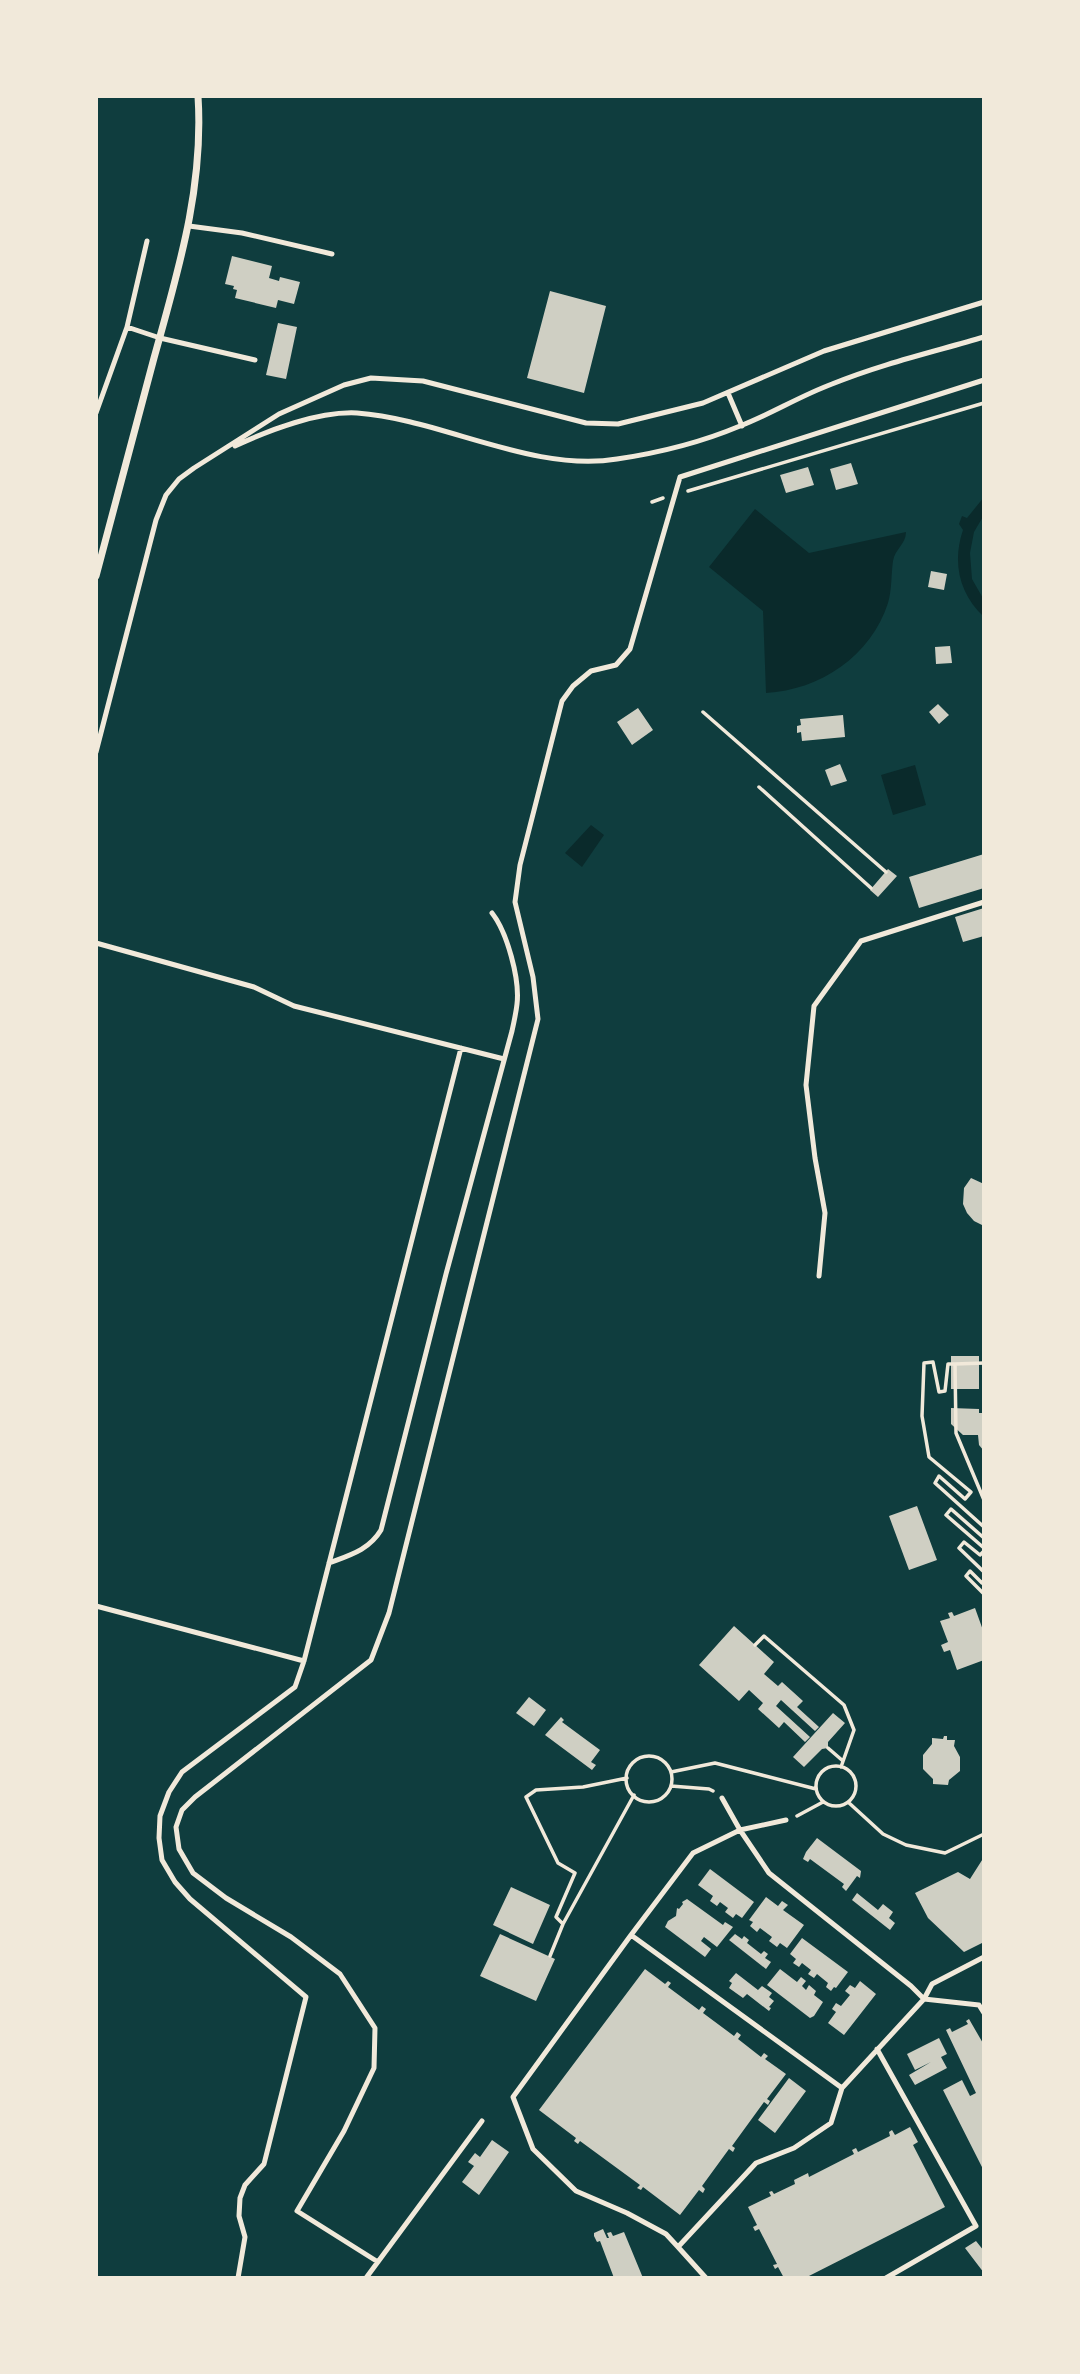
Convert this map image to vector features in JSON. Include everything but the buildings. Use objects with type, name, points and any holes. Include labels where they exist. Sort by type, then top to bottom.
[{"type":"street","points":[[96,576],[189,226],[198,159],[198,96]]},
{"type":"lane","points":[[189,226],[242,233],[332,254]]},
{"type":"lane","points":[[96,413],[127,327],[147,241]]},
{"type":"lane","points":[[96,752],[166,495],[179,479],[279,414],[344,385],[371,378],[423,381],[586,423],[618,424],[703,403],[824,351],[984,302]]},
{"type":"lane","points":[[127,327],[160,338],[255,360]]},
{"type":"lane","points":[[215,456],[263,433],[342,413],[356,413],[399,420],[561,459],[616,460],[714,436],[742,426],[831,384],[984,337]]},
{"type":"lane","points":[[378,2262],[297,2211],[344,2131],[374,2068],[375,2028],[340,1974],[291,1937],[226,1898],[193,1873],[179,1849],[176,1827],[182,1810],[195,1797],[371,1660],[388,1613],[538,1019],[533,977],[515,902],[520,865],[552,739],[562,701],[573,686],[591,671],[616,665],[630,649],[680,477],[984,380]]},
{"type":"lane","points":[[728,393],[742,426]]},
{"type":"lane","points":[[818,1276],[825,1213],[806,1085],[814,1006],[861,941],[984,902]]},
{"type":"lane","points":[[329,1563],[360,1552],[374,1542],[381,1530],[504,1059],[517,1002],[517,984],[499,921],[492,913]]},
{"type":"lane","points":[[96,943],[254,987],[294,1006],[504,1059]]},
{"type":"lane","points":[[238,2278],[245,2237],[239,2216],[240,2198],[245,2185],[264,2164],[306,1997],[190,1899],[175,1882],[162,1860],[160,1815],[169,1792],[182,1772],[295,1687],[304,1661],[461,1048]]},
{"type":"lane","points":[[96,1606],[304,1661]]},
{"type":"lane","points":[[722,1798],[769,1873],[924,1998],[979,2005],[984,2014]]},
{"type":"lane","points":[[706,2278],[666,2234],[627,2213],[576,2191],[533,2149],[513,2097],[693,1853],[740,1830],[786,1820]]},
{"type":"lane","points":[[631,1935],[842,2088]]},
{"type":"lane","points":[[678,2247],[756,2162],[794,2148],[831,2123],[842,2088],[924,1998],[932,1984],[984,1957]]},
{"type":"lane","points":[[877,2049],[976,2226]]},
{"type":"lane","points":[[366,2278],[482,2120]]},
{"type":"lane","points":[[886,2278],[984,2222]]},
{"type":"path","points":[[652,502],[984,403]]},
{"type":"path","points":[[703,712],[886,872]]},
{"type":"path","points":[[759,787],[871,888]]},
{"type":"path","points":[[984,1363],[948,1364],[945,1391],[939,1392],[933,1362],[924,1363],[922,1416],[929,1457],[971,1492],[965,1499],[939,1476],[935,1483],[984,1527]]},
{"type":"path","points":[[955,1364],[956,1433],[984,1500]]},
{"type":"path","points":[[984,1538],[951,1509],[946,1515],[984,1550],[980,1555],[964,1542],[960,1548],[984,1572]]},
{"type":"path","points":[[984,1580],[982,1583],[970,1571],[966,1576],[984,1594]]},
{"type":"path","points":[[755,1645],[764,1636],[844,1705],[854,1730],[841,1767]]},
{"type":"path","points":[[828,1748],[843,1761]]},
{"type":"path","points":[[648,1756],[662,1760],[671,1772],[671,1786],[662,1798],[655,1801],[640,1800],[629,1789],[627,1778],[635,1761],[648,1756]]},
{"type":"path","points":[[671,1772],[715,1763],[816,1789]]},
{"type":"path","points":[[828,1767],[847,1769],[855,1779],[855,1792],[848,1802],[835,1807],[822,1802],[816,1789],[816,1782],[828,1767]]},
{"type":"path","points":[[563,1924],[556,1917],[575,1873],[558,1863],[526,1797],[536,1790],[583,1787],[627,1778]]},
{"type":"path","points":[[671,1786],[709,1788],[722,1798]]},
{"type":"path","points":[[550,1956],[563,1924],[634,1796]]},
{"type":"path","points":[[786,1820],[803,1814],[822,1802]]},
{"type":"path","points":[[848,1802],[883,1834],[906,1845],[945,1853],[984,1834]]},
{"type":"water","points":[[984,497],[984,515],[974,532],[970,553],[972,579],[984,600],[984,617],[963,588],[958,554],[963,530],[959,524],[962,516],[967,518]]},
{"type":"water","points":[[755,509],[809,553],[906,532],[893,561],[888,603],[880,622],[856,654],[824,677],[805,685],[766,693],[763,611],[709,567]]},
{"type":"water","points":[[915,765],[926,805],[893,815],[881,775]]},
{"type":"water","points":[[591,825],[604,835],[582,867],[565,853]]}]
